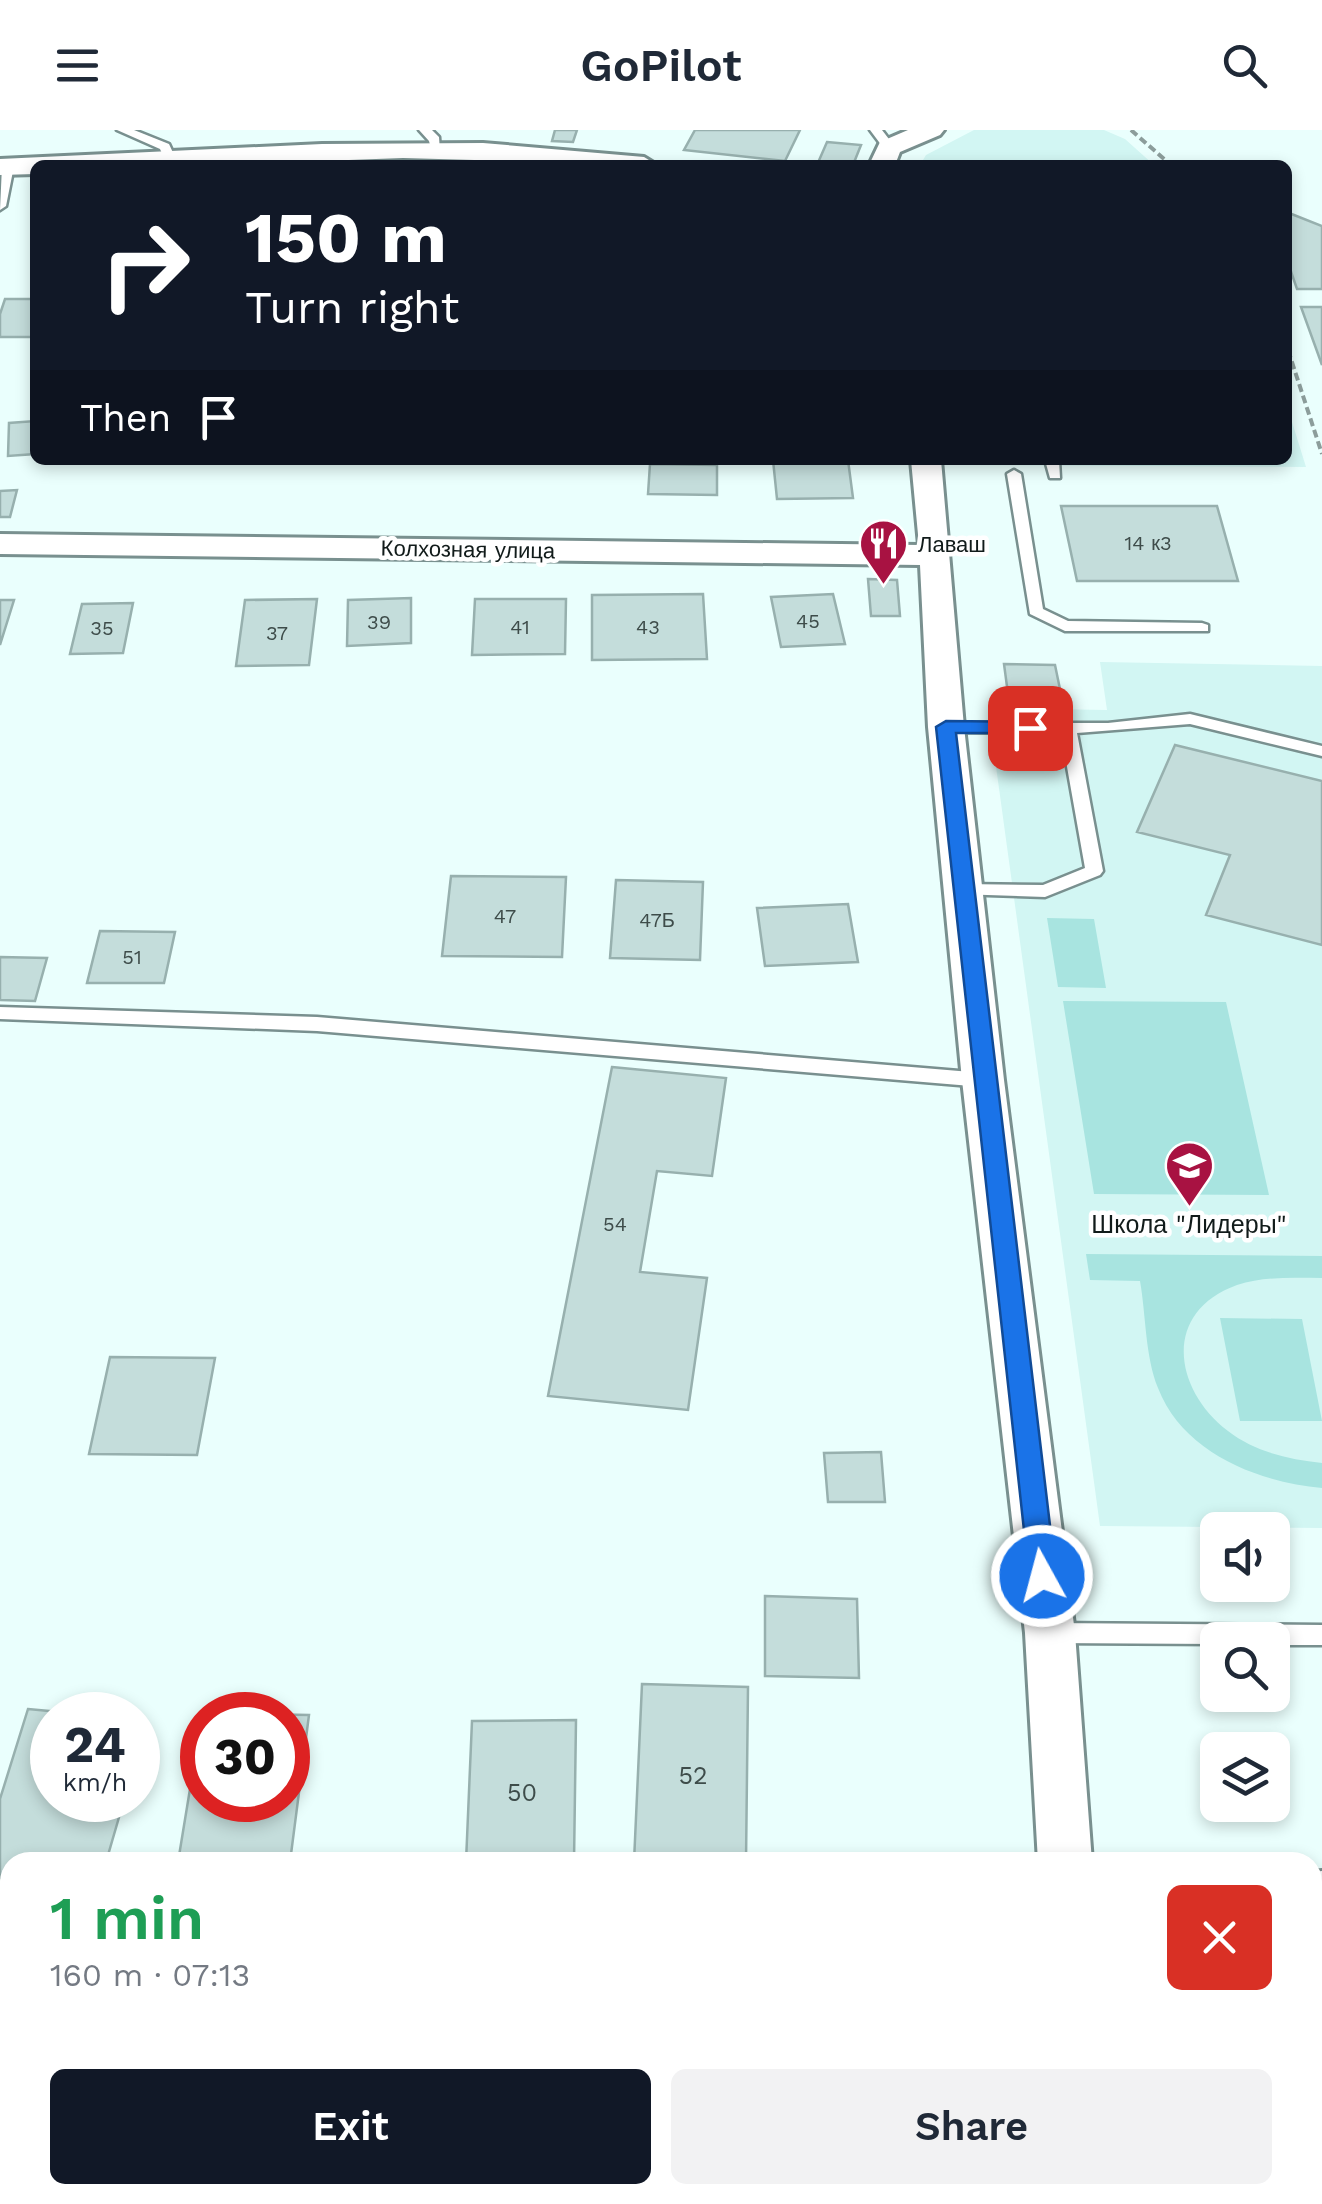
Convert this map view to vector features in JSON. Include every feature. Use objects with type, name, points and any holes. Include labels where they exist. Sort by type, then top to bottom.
[{"type":"street","points":[[882,147],[931,130]]},
{"type":"street","points":[[103,160],[430,140],[602,160]]},
{"type":"street","points":[[4,166],[30,164]]},
{"type":"street","points":[[927,465],[946,727],[983,1080],[1050,1633],[1064,1852]]},
{"type":"street","name":"Колхозная улица","points":[[0,544],[936,555]]},
{"type":"lane","points":[[123,130],[165,147],[169,156]]},
{"type":"lane","points":[[0,206],[4,166]]},
{"type":"lane","points":[[1014,474],[1036,611],[1065,626],[1202,628]]},
{"type":"lane","points":[[946,727],[1068,728],[1190,719],[1322,750]]},
{"type":"lane","points":[[963,890],[1045,890],[1094,871],[1068,728]]},
{"type":"lane","points":[[0,1014],[317,1024],[983,1080]]},
{"type":"lane","points":[[1050,1633],[1322,1635]]},
{"type":"path","points":[[1131,130],[1165,160]]},
{"type":"path","points":[[1292,362],[1322,454]]},
{"type":"shaded area","points":[[974,130],[1104,130],[1125,139],[1148,160],[923,160]]},
{"type":"shaded area","points":[[1292,422],[1306,467],[956,465],[1292,465]]},
{"type":"shaded area","name":"Школа \"Лидеры\"","points":[[1100,662],[1322,666],[1322,1528],[1290,1528],[1290,1512],[1200,1512],[1200,1527],[1100,1526],[988,708],[1107,710]]},
{"type":"shaded area","points":[[1047,918],[1094,919],[1106,988],[1058,987]]},
{"type":"shaded area","points":[[1063,1001],[1226,1002],[1269,1195],[1094,1194]]},
{"type":"shaded area","points":[[1086,1254],[1322,1256],[1322,1278],[1258,1280],[1213,1297],[1196,1313],[1187,1332],[1184,1352],[1187,1373],[1210,1414],[1238,1438],[1261,1449],[1322,1463],[1322,1488],[1249,1471],[1204,1447],[1185,1430],[1170,1411],[1154,1376],[1140,1281],[1090,1280]]},
{"type":"shaded area","points":[[1220,1318],[1302,1319],[1322,1421],[1240,1421]]},
{"type":"building","points":[[555,130],[577,130],[573,142],[552,141]]},
{"type":"building","points":[[695,130],[800,130],[785,160],[684,150]]},
{"type":"building","points":[[827,142],[861,145],[855,160],[819,160]]},
{"type":"building","points":[[1292,214],[1322,226],[1322,289],[1297,289],[1292,275]]},
{"type":"building","points":[[5,299],[30,299],[30,337],[0,337],[0,314]]},
{"type":"building","points":[[1301,307],[1322,307],[1322,365]]},
{"type":"building","points":[[30,421],[30,454],[8,456],[9,423]]},
{"type":"building","points":[[650,465],[717,465],[717,495],[648,494]]},
{"type":"building","points":[[774,465],[849,465],[853,498],[777,499]]},
{"type":"building","points":[[17,490],[10,517],[0,517],[0,491]]},
{"type":"building","points":[[1061,506],[1217,506],[1238,581],[1077,581]]},
{"type":"building","points":[[868,579],[897,580],[900,616],[871,616]]},
{"type":"building","points":[[703,594],[707,659],[592,660],[592,595]]},
{"type":"building","points":[[833,594],[845,644],[781,647],[771,597]]},
{"type":"building","points":[[411,598],[411,643],[347,646],[348,600]]},
{"type":"building","points":[[317,599],[309,665],[236,666],[245,600]]},
{"type":"building","points":[[475,599],[566,599],[565,654],[472,655]]},
{"type":"building","points":[[0,600],[14,600],[0,645]]},
{"type":"building","points":[[133,603],[123,653],[70,654],[82,604]]},
{"type":"building","points":[[1004,664],[1055,665],[1061,694],[1008,694]]},
{"type":"building","points":[[1175,745],[1322,781],[1322,945],[1206,915],[1230,855],[1137,832]]},
{"type":"building","points":[[451,876],[566,877],[562,957],[442,956]]},
{"type":"building","points":[[616,880],[703,882],[700,960],[610,958]]},
{"type":"building","points":[[848,904],[858,962],[765,966],[757,908]]},
{"type":"building","points":[[100,931],[175,932],[164,983],[87,983]]},
{"type":"building","points":[[0,957],[47,958],[35,1001],[0,1000]]},
{"type":"building","points":[[612,1067],[726,1078],[712,1176],[657,1171],[640,1272],[707,1278],[688,1410],[548,1396]]},
{"type":"building","points":[[110,1357],[215,1358],[197,1455],[89,1454]]},
{"type":"building","points":[[881,1452],[885,1502],[828,1502],[824,1453]]},
{"type":"building","points":[[765,1596],[857,1599],[859,1678],[765,1676]]},
{"type":"building","points":[[642,1684],[748,1687],[746,1852],[634,1852]]},
{"type":"building","points":[[30,1709],[30,1822],[118,1822],[109,1852],[0,1852],[0,1799]]},
{"type":"building","points":[[576,1720],[574,1852],[466,1852],[472,1721]]},
{"type":"building","points":[[185,1822],[295,1822],[291,1852],[180,1852]]},
{"type":"place","name":"Лаваш","points":[[883,586]]},
{"type":"place","name":"Школа \"Лидеры\"","points":[[1189,1208]]},
{"type":"route","points":[[1030,728],[946,727],[1042,1576]]}]
